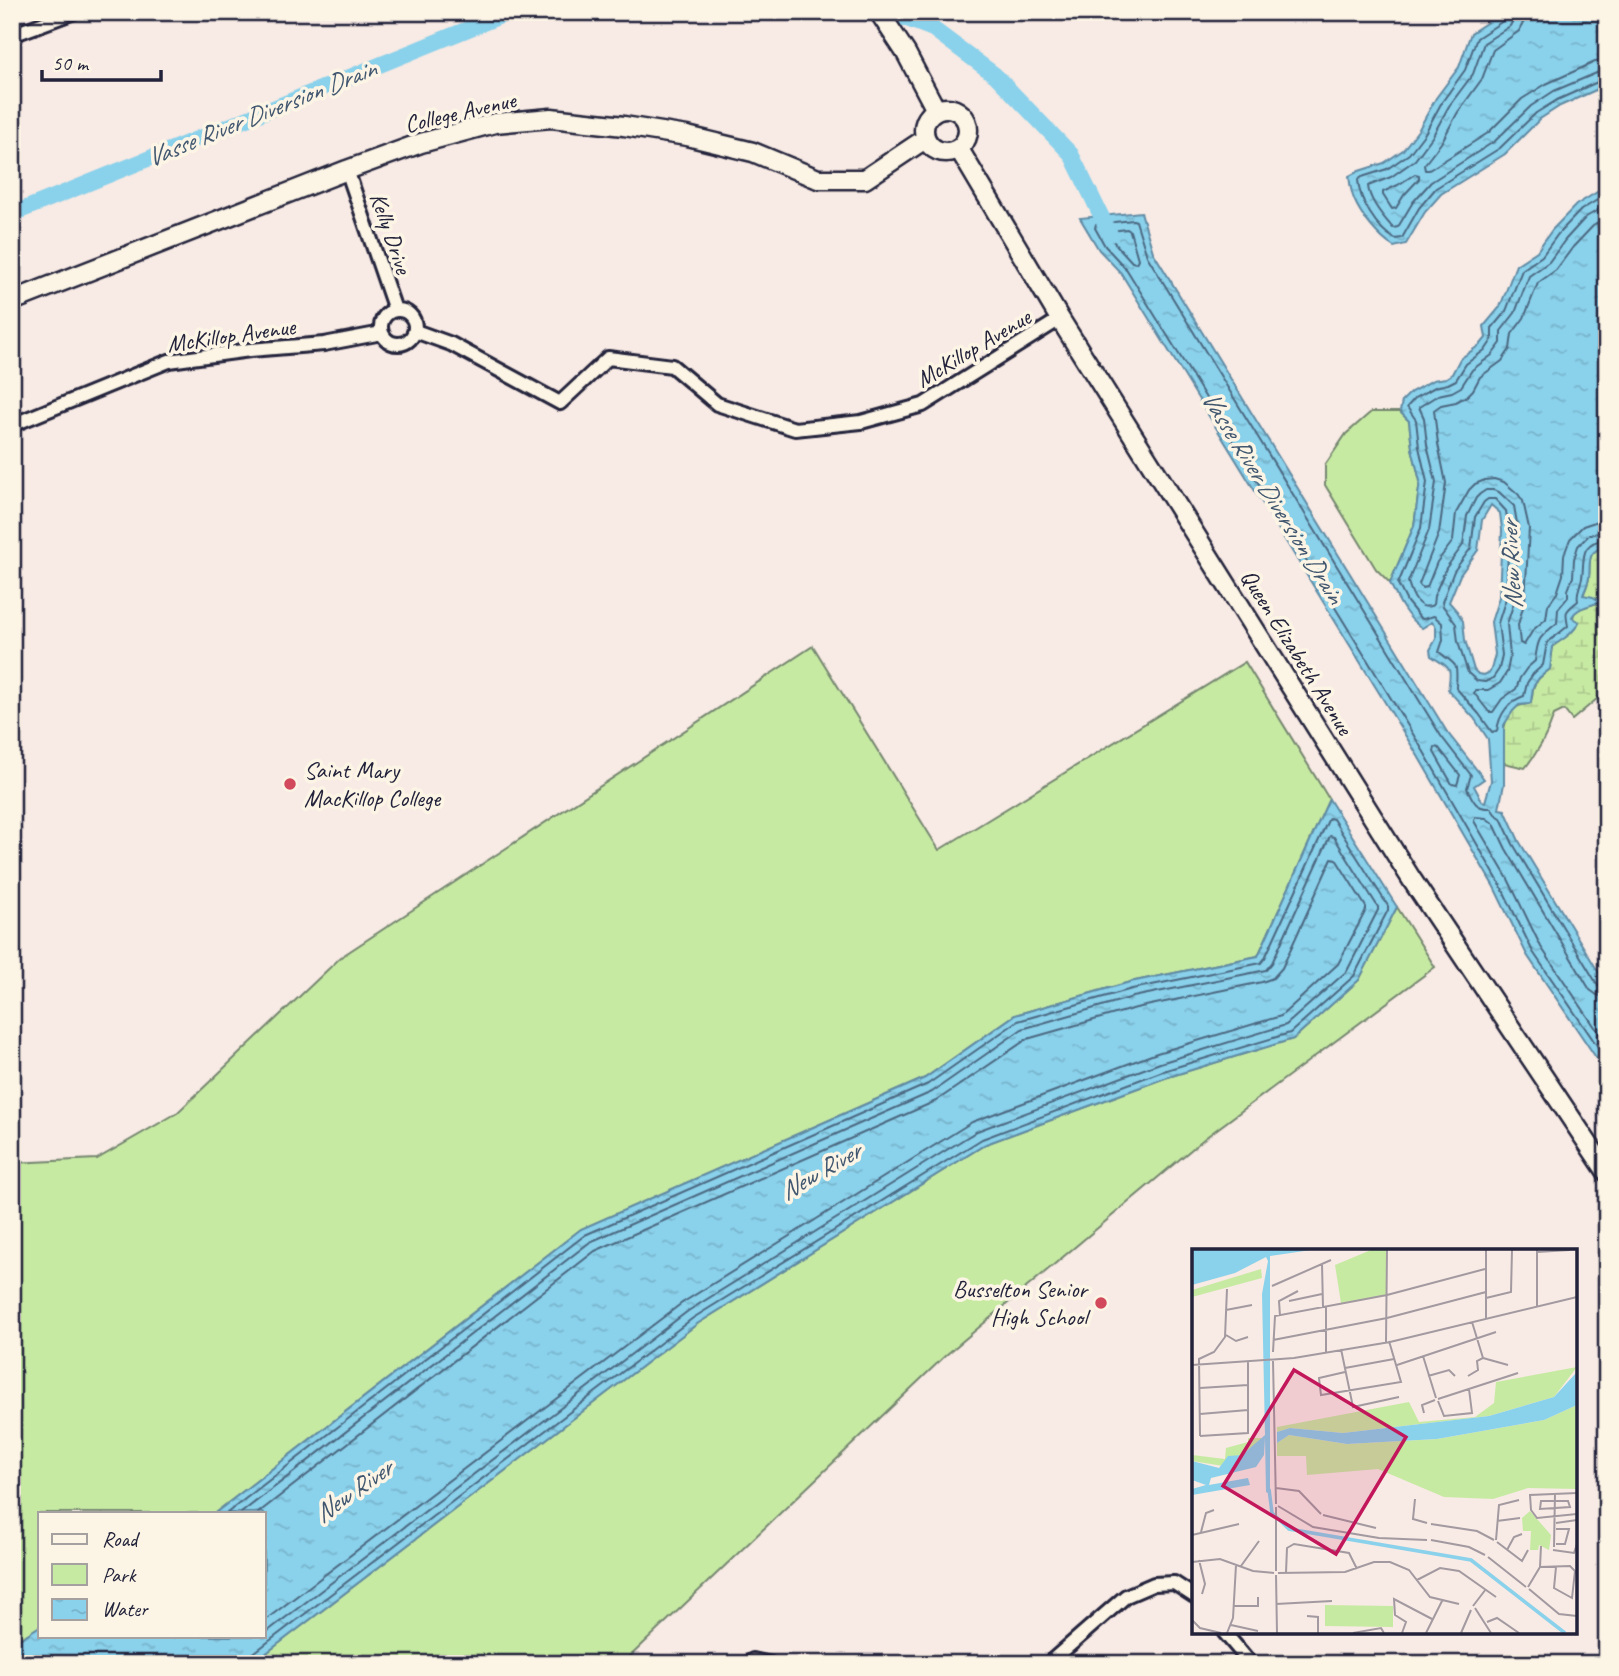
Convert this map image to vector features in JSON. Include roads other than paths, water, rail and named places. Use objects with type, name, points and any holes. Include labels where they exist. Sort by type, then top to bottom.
[{"type":"street","points":[[12,35],[74,12]]},
{"type":"street","points":[[878,12],[906,53],[936,110]]},
{"type":"street","points":[[951,109],[959,111],[964,117],[969,131],[967,139],[959,149],[945,153],[936,151],[925,139],[925,122],[936,110],[951,109]]},
{"type":"street","name":"College Avenue","points":[[12,301],[347,170],[421,144],[495,124],[551,118],[687,136],[753,152],[818,179],[865,179],[925,139]]},
{"type":"street","name":"Queen Elizabeth Avenue","points":[[959,149],[1060,319],[1412,880],[1607,1172]]},
{"type":"street","name":"Kelly Drive","points":[[347,170],[395,310]]},
{"type":"street","points":[[395,310],[411,314],[415,331],[409,341],[397,344],[391,343],[382,333],[382,321],[389,312],[395,310]]},
{"type":"street","name":"McKillop Avenue","points":[[415,331],[451,344],[560,403],[608,358],[672,366],[717,404],[795,429],[861,422],[923,404],[1060,319]]},
{"type":"street","name":"McKillop Avenue","points":[[12,425],[169,361],[250,350],[324,344],[382,333]]},
{"type":"street","points":[[1048,1664],[1126,1595],[1154,1584],[1174,1583],[1192,1595]]},
{"type":"street","points":[[1226,1634],[1251,1664]]},
{"type":"street","points":[[747,1664],[753,1660],[771,1664]]},
{"type":"water","points":[[1503,12],[1607,12],[1607,85],[1560,106],[1540,119],[1505,154],[1441,194],[1425,212],[1406,244],[1394,247],[1371,226],[1361,212],[1353,196],[1349,176],[1384,163],[1403,150],[1459,67],[1471,33]]},
{"type":"water","name":"New River","points":[[1607,186],[1607,546],[1595,551],[1590,558],[1589,580],[1583,595],[1593,597],[1598,600],[1597,603],[1574,614],[1572,617],[1579,622],[1571,633],[1553,646],[1550,669],[1533,687],[1531,702],[1519,705],[1504,725],[1504,784],[1499,809],[1505,810],[1519,841],[1607,986],[1607,1076],[1527,955],[1494,887],[1418,756],[1121,273],[1099,250],[1080,218],[1141,212],[1153,252],[1447,732],[1484,779],[1474,786],[1485,802],[1491,781],[1488,739],[1474,718],[1448,690],[1448,669],[1431,656],[1436,627],[1432,622],[1422,628],[1411,619],[1390,583],[1414,526],[1420,481],[1409,421],[1400,412],[1402,401],[1411,392],[1433,380],[1452,374],[1460,359],[1481,344],[1486,338],[1484,326],[1500,307],[1516,265],[1537,251],[1552,230],[1576,205]],"holes":[[[1491,505],[1500,513],[1502,530],[1499,597],[1491,622],[1495,654],[1490,672],[1484,675],[1474,670],[1465,640],[1463,621],[1449,602],[1460,575],[1478,550],[1482,520]]]},
{"type":"water","name":"New River","points":[[1329,799],[1397,907],[1359,980],[1293,1039],[1165,1078],[986,1144],[697,1324],[252,1664],[12,1664],[12,1644],[38,1627],[38,1638],[266,1638],[266,1512],[216,1512],[581,1229],[925,1078],[1015,1015],[1130,982],[1258,956]]},
{"type":"waterway","name":"Vasse River Diversion Drain","points":[[12,214],[510,12]]},
{"type":"waterway","name":"Vasse River Diversion Drain","points":[[889,12],[933,29],[995,75],[1071,154],[1110,234]]},
{"type":"place","name":"Saint Mary MacKillop College","points":[[290,784]]},
{"type":"place","name":"Busselton Senior High School","points":[[1101,1303]]}]
